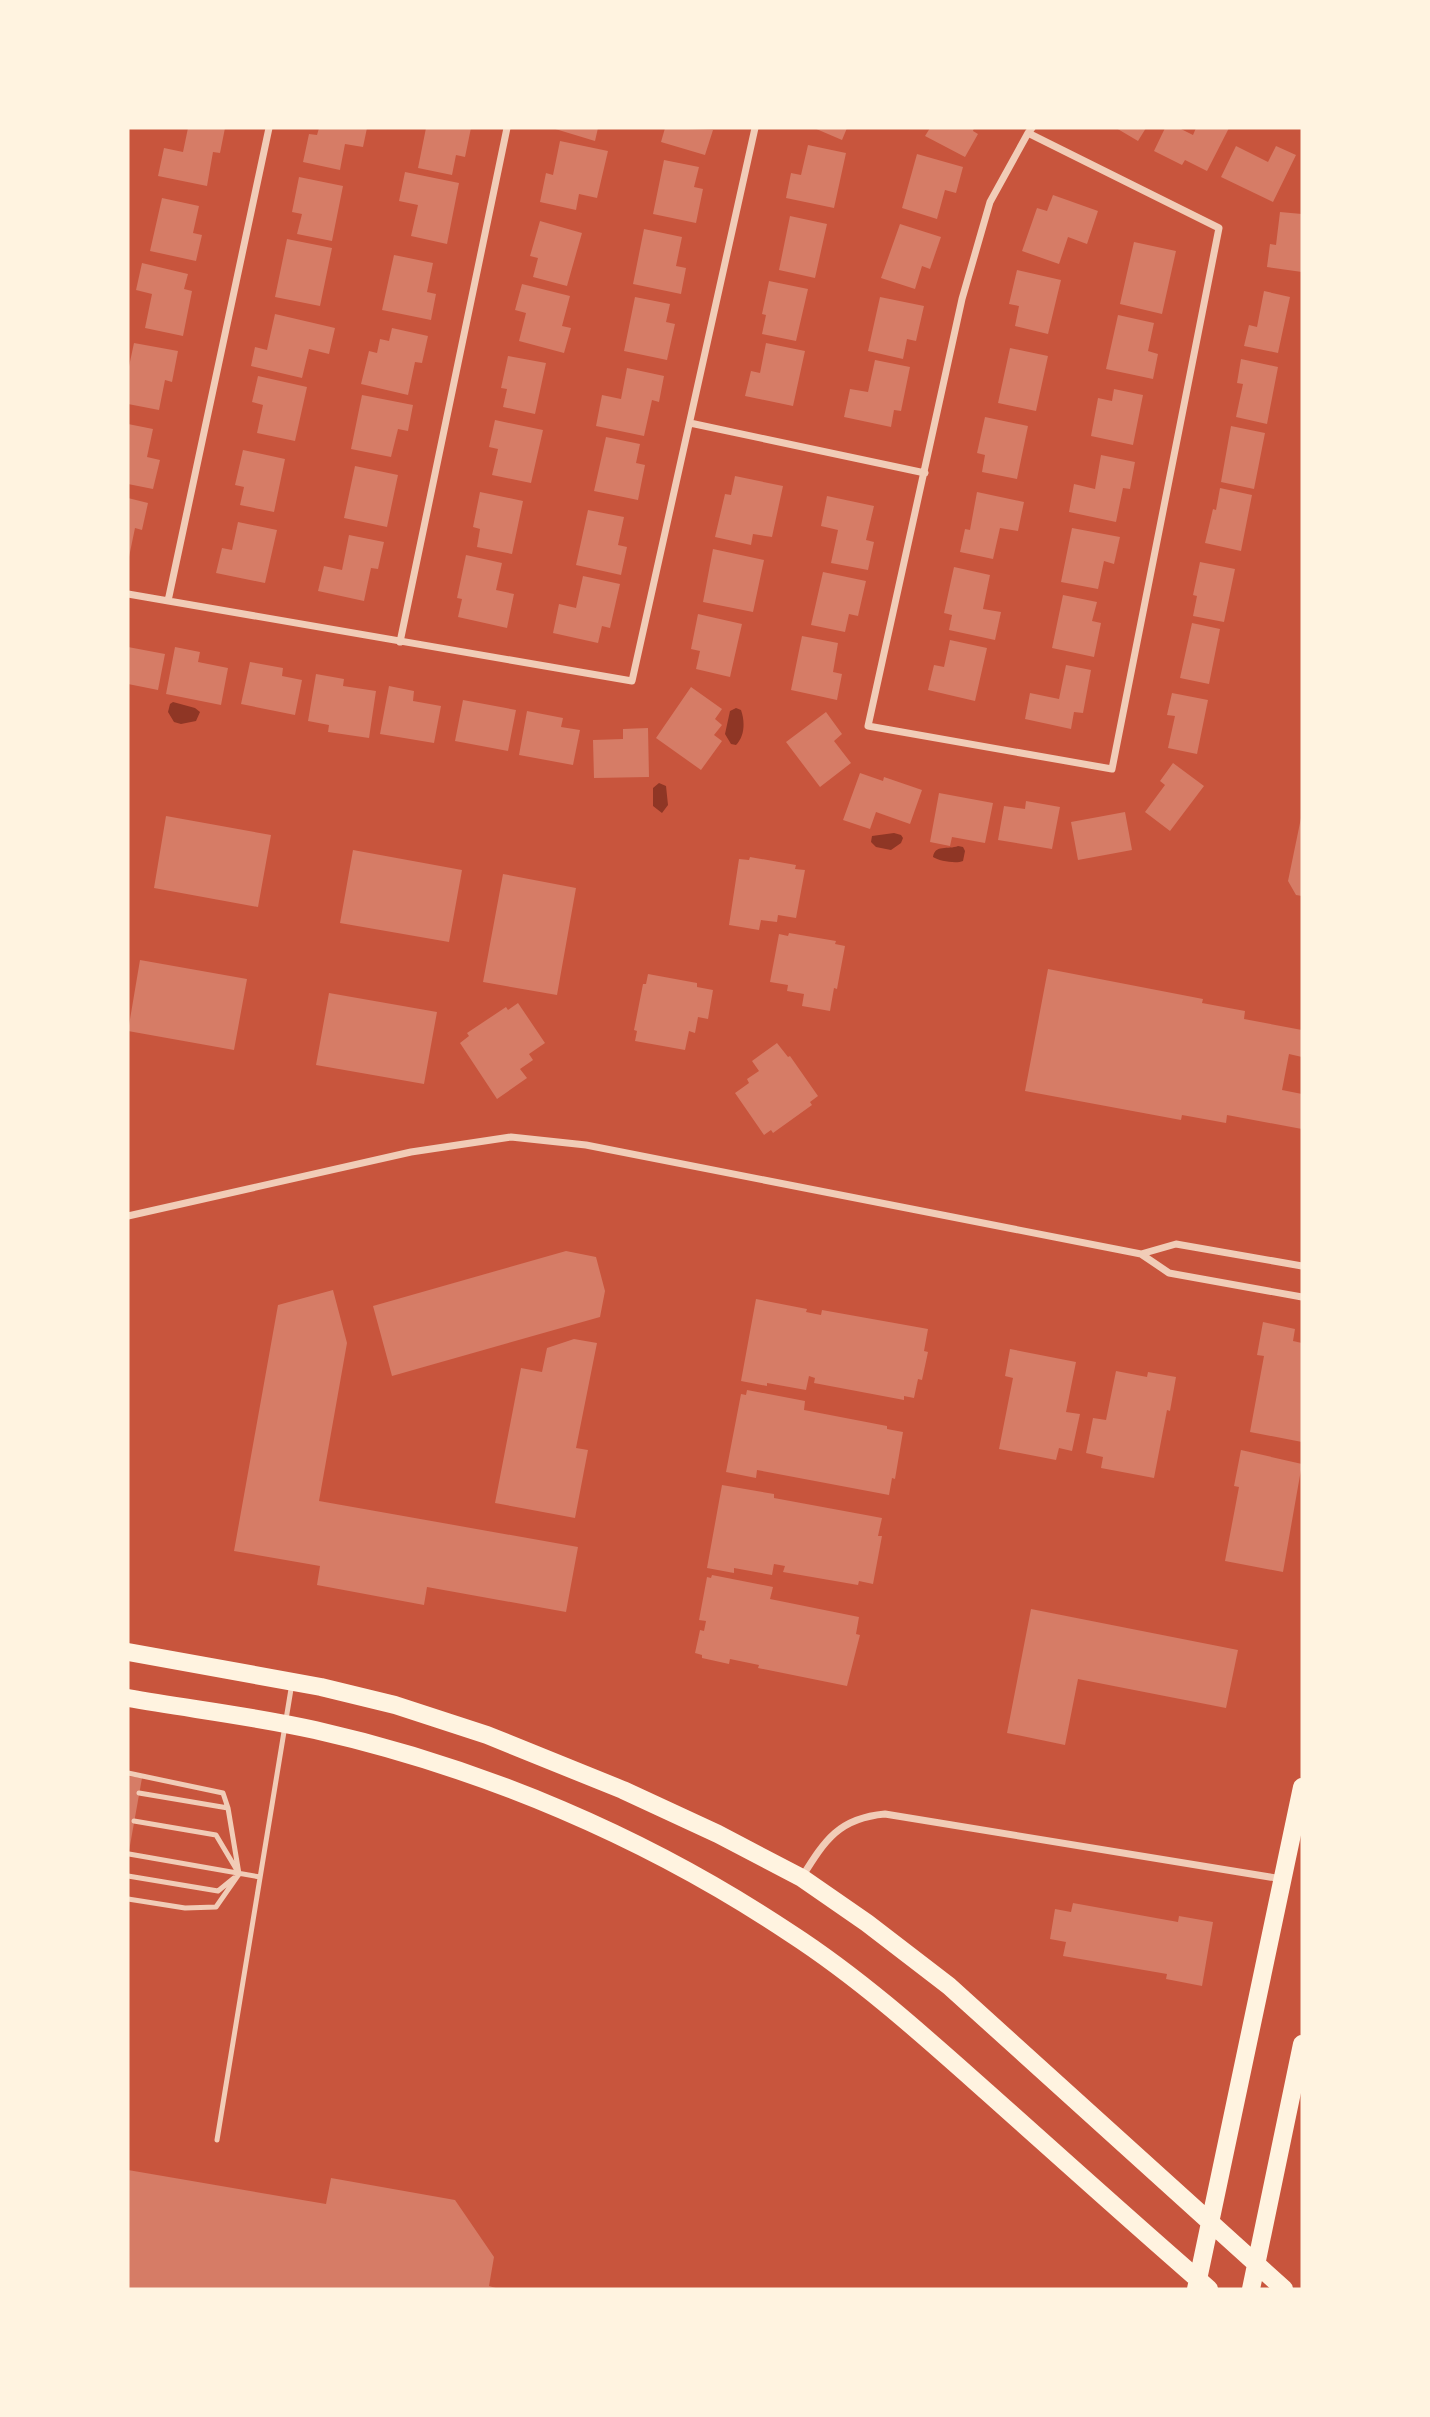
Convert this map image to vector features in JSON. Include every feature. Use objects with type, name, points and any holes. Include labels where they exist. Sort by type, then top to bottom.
[{"type":"main road","points":[[128,1652],[292,1682],[395,1705],[487,1735],[718,1834],[802,1878],[949,1986],[1284,2289]]},
{"type":"main road","points":[[128,1698],[285,1725],[370,1744],[496,1782],[552,1805],[667,1861],[769,1920],[902,2016],[1201,2286]]},
{"type":"main road","points":[[1201,2286],[1210,2223],[1302,1787]]},
{"type":"main road","points":[[1251,2289],[1302,2044]]},
{"type":"street","points":[[168,601],[270,128]]},
{"type":"street","points":[[400,642],[507,128]]},
{"type":"street","points":[[128,594],[632,681],[755,128]]},
{"type":"street","points":[[1030,130],[1219,228],[1112,769],[868,726],[925,473],[962,299],[990,202],[1030,130]]},
{"type":"street","points":[[690,423],[925,473]]},
{"type":"street","points":[[128,1216],[411,1152],[511,1137],[586,1145],[1141,1254],[1170,1273],[1302,1297]]},
{"type":"street","points":[[1141,1254],[1176,1244],[1302,1266]]},
{"type":"street","points":[[802,1878],[821,1847],[840,1828],[864,1816],[886,1814],[1282,1879]]},
{"type":"lane","points":[[217,2140],[292,1682]]},
{"type":"lane","points":[[128,1773],[223,1793],[239,1874],[216,1907],[185,1908],[128,1899]]},
{"type":"lane","points":[[139,1793],[228,1808]]},
{"type":"lane","points":[[134,1821],[216,1835],[239,1874]]},
{"type":"lane","points":[[128,1854],[261,1877]]},
{"type":"lane","points":[[128,1876],[218,1891],[239,1874]]},
{"type":"shaded area","points":[[173,702],[200,712],[196,721],[181,724],[174,722],[168,712]]},
{"type":"shaded area","points":[[736,708],[741,710],[744,724],[743,733],[736,745],[731,744],[725,734],[730,711]]},
{"type":"shaded area","points":[[659,783],[666,786],[668,805],[662,813],[653,806],[653,788]]},
{"type":"shaded area","points":[[894,833],[903,838],[901,843],[891,850],[876,847],[871,842],[872,836]]},
{"type":"shaded area","points":[[958,846],[965,851],[963,861],[948,862],[933,857],[936,850]]},
{"type":"building","points":[[188,128],[225,128],[220,153],[213,152],[207,186],[158,176],[164,148],[183,152]]},
{"type":"building","points":[[319,128],[367,128],[363,147],[345,144],[340,170],[303,162],[309,134],[317,135]]},
{"type":"building","points":[[426,128],[471,128],[465,157],[456,155],[452,175],[418,168]]},
{"type":"building","points":[[552,128],[598,128],[595,141]]},
{"type":"building","points":[[665,128],[713,130],[705,155],[661,142]]},
{"type":"building","points":[[814,128],[847,128],[842,140]]},
{"type":"building","points":[[930,128],[974,128],[973,131],[978,134],[965,157],[925,136]]},
{"type":"building","points":[[1116,128],[1146,128],[1138,141]]},
{"type":"building","points":[[1165,128],[1179,128],[1193,135],[1196,128],[1229,128],[1207,171],[1185,160],[1182,165],[1154,151]]},
{"type":"building","points":[[560,141],[608,151],[597,198],[579,194],[576,210],[540,202],[546,173],[553,175]]},
{"type":"building","points":[[808,145],[846,153],[834,208],[786,198],[791,173],[801,175]]},
{"type":"building","points":[[1236,146],[1268,162],[1276,146],[1296,155],[1273,202],[1221,177]]},
{"type":"building","points":[[917,154],[963,167],[956,193],[945,190],[937,219],[902,208]]},
{"type":"building","points":[[664,160],[699,167],[694,187],[703,189],[696,223],[653,214]]},
{"type":"building","points":[[405,172],[459,183],[447,244],[411,236],[418,205],[399,201]]},
{"type":"building","points":[[299,177],[343,186],[332,241],[297,234],[302,214],[292,212]]},
{"type":"building","points":[[1053,195],[1098,211],[1087,244],[1068,237],[1059,264],[1022,251],[1037,208],[1047,211]]},
{"type":"building","points":[[162,198],[199,206],[193,233],[202,235],[196,261],[150,251]]},
{"type":"building","points":[[1280,212],[1302,214],[1302,272],[1267,267],[1270,244],[1276,245]]},
{"type":"building","points":[[790,216],[827,224],[815,278],[779,270]]},
{"type":"building","points":[[540,221],[582,233],[567,286],[533,277],[538,258],[530,256]]},
{"type":"building","points":[[900,224],[941,237],[930,269],[922,266],[915,289],[881,278]]},
{"type":"building","points":[[644,229],[682,237],[676,266],[686,268],[681,294],[633,284]]},
{"type":"building","points":[[287,239],[332,248],[320,306],[275,297]]},
{"type":"building","points":[[1134,242],[1176,251],[1162,314],[1120,304]]},
{"type":"building","points":[[394,255],[433,263],[427,292],[436,294],[431,320],[382,310]]},
{"type":"building","points":[[142,263],[188,274],[184,289],[192,291],[183,336],[145,328],[152,294],[136,290]]},
{"type":"building","points":[[1017,270],[1061,280],[1048,334],[1015,326],[1019,306],[1009,304]]},
{"type":"building","points":[[769,281],[808,289],[796,341],[762,334],[766,315],[762,314]]},
{"type":"building","points":[[522,284],[570,296],[562,326],[571,328],[564,353],[519,341],[526,313],[515,310]]},
{"type":"building","points":[[1264,291],[1290,297],[1278,353],[1244,346],[1249,325],[1257,327]]},
{"type":"building","points":[[635,297],[670,304],[666,322],[675,324],[667,360],[624,351]]},
{"type":"building","points":[[880,297],[924,306],[916,341],[907,339],[903,359],[868,351]]},
{"type":"building","points":[[275,314],[335,328],[329,354],[309,349],[302,378],[251,366],[255,347],[267,350]]},
{"type":"building","points":[[1118,315],[1154,323],[1148,351],[1158,354],[1153,379],[1106,369]]},
{"type":"building","points":[[392,328],[428,336],[422,363],[415,362],[408,395],[361,384],[369,351],[377,353],[380,339],[389,341]]},
{"type":"building","points":[[134,343],[178,351],[172,382],[165,380],[159,410],[128,404],[128,371]]},
{"type":"building","points":[[766,343],[805,351],[793,406],[745,396],[751,371],[760,373]]},
{"type":"building","points":[[1010,348],[1048,356],[1036,411],[998,403]]},
{"type":"building","points":[[508,356],[546,363],[535,414],[503,407],[507,389],[501,388]]},
{"type":"building","points":[[1241,359],[1278,367],[1267,424],[1236,417],[1243,384],[1237,383]]},
{"type":"building","points":[[875,360],[910,367],[901,411],[894,410],[891,427],[844,417],[850,389],[868,392]]},
{"type":"building","points":[[627,368],[664,376],[659,402],[652,400],[644,436],[596,426],[602,395],[621,399]]},
{"type":"building","points":[[258,376],[307,387],[295,441],[257,433],[263,405],[252,402]]},
{"type":"building","points":[[1114,389],[1143,395],[1133,445],[1091,436],[1098,398],[1112,401]]},
{"type":"building","points":[[362,395],[413,405],[408,431],[398,429],[391,457],[351,449]]},
{"type":"building","points":[[985,417],[1028,426],[1017,479],[982,472],[985,455],[977,453]]},
{"type":"building","points":[[495,420],[543,430],[531,483],[492,475],[498,449],[489,447]]},
{"type":"building","points":[[128,424],[153,429],[147,457],[160,460],[153,489],[128,484]]},
{"type":"building","points":[[1231,426],[1265,433],[1254,489],[1221,482]]},
{"type":"building","points":[[606,437],[640,444],[636,463],[645,465],[638,500],[594,491]]},
{"type":"building","points":[[243,450],[285,459],[274,512],[240,505],[244,487],[235,485]]},
{"type":"building","points":[[1101,455],[1135,462],[1130,489],[1123,488],[1116,522],[1069,512],[1074,484],[1095,489]]},
{"type":"building","points":[[355,466],[398,475],[387,527],[344,518]]},
{"type":"building","points":[[735,476],[783,486],[772,537],[753,534],[751,545],[715,537],[725,494],[731,495]]},
{"type":"building","points":[[1220,488],[1252,495],[1241,551],[1205,543]]},
{"type":"building","points":[[480,492],[523,501],[512,554],[477,547],[480,529],[473,527]]},
{"type":"building","points":[[977,492],[1024,502],[1018,531],[1000,528],[993,559],[960,552],[965,529],[970,530]]},
{"type":"building","points":[[827,496],[874,506],[866,540],[874,542],[868,570],[831,563],[838,530],[821,526]]},
{"type":"building","points":[[128,498],[148,503],[142,530],[135,528],[129,557]]},
{"type":"building","points":[[588,510],[624,517],[618,545],[627,547],[621,575],[576,565]]},
{"type":"building","points":[[238,522],[277,530],[265,583],[216,573],[222,548],[232,550]]},
{"type":"building","points":[[1072,528],[1120,537],[1114,564],[1104,561],[1098,589],[1061,582]]},
{"type":"building","points":[[349,535],[384,542],[378,569],[371,568],[364,601],[318,591],[324,566],[342,570]]},
{"type":"building","points":[[713,549],[764,560],[753,612],[703,602]]},
{"type":"building","points":[[466,555],[502,563],[496,590],[514,594],[507,628],[458,617],[462,599],[457,598]]},
{"type":"building","points":[[1200,562],[1235,569],[1224,622],[1193,616],[1197,596],[1193,595]]},
{"type":"building","points":[[954,567],[990,575],[983,609],[1001,612],[995,640],[949,630],[952,615],[944,613]]},
{"type":"building","points":[[823,572],[866,581],[858,616],[849,614],[845,632],[811,625]]},
{"type":"building","points":[[583,576],[620,584],[610,628],[602,626],[598,643],[553,633],[559,604],[576,608]]},
{"type":"building","points":[[1063,595],[1097,602],[1092,621],[1101,623],[1094,657],[1052,648]]},
{"type":"building","points":[[698,614],[742,624],[730,677],[696,669],[700,651],[691,649]]},
{"type":"building","points":[[1192,623],[1220,629],[1209,684],[1180,678]]},
{"type":"building","points":[[802,636],[838,643],[833,672],[842,674],[837,700],[791,690]]},
{"type":"building","points":[[950,640],[987,648],[975,701],[928,690],[934,665],[944,667]]},
{"type":"building","points":[[128,647],[165,654],[158,690],[128,684]]},
{"type":"building","points":[[175,647],[200,652],[198,662],[228,668],[221,705],[166,694]]},
{"type":"building","points":[[250,662],[283,668],[282,676],[302,680],[295,715],[241,704]]},
{"type":"building","points":[[1066,665],[1091,670],[1083,713],[1074,712],[1071,729],[1025,719],[1030,693],[1059,699]]},
{"type":"building","points":[[316,674],[344,679],[343,686],[376,691],[369,738],[328,732],[329,725],[308,721]]},
{"type":"building","points":[[389,686],[414,691],[413,701],[441,706],[434,743],[380,734]]},
{"type":"building","points":[[691,687],[722,709],[715,719],[722,725],[714,735],[722,741],[701,770],[656,738]]},
{"type":"building","points":[[1172,693],[1208,700],[1197,754],[1168,748],[1175,716],[1167,715]]},
{"type":"building","points":[[463,700],[516,710],[508,751],[455,741]]},
{"type":"building","points":[[527,711],[563,718],[561,727],[580,730],[573,765],[519,755]]},
{"type":"building","points":[[826,712],[842,734],[834,741],[851,763],[820,787],[786,742]]},
{"type":"building","points":[[648,728],[649,777],[594,778],[593,740],[623,739],[623,729]]},
{"type":"building","points":[[1173,763],[1204,786],[1170,831],[1145,812],[1165,785],[1160,781]]},
{"type":"building","points":[[860,773],[883,781],[884,777],[922,790],[910,824],[876,812],[870,829],[843,820]]},
{"type":"building","points":[[939,793],[993,803],[985,843],[952,837],[950,846],[930,842]]},
{"type":"building","points":[[1026,801],[1060,807],[1052,849],[998,840],[1004,806],[1025,809]]},
{"type":"building","points":[[1125,812],[1132,850],[1078,860],[1071,822]]},
{"type":"building","points":[[166,816],[271,835],[258,907],[154,888]]},
{"type":"building","points":[[1301,818],[1302,896],[1296,895],[1288,881]]},
{"type":"building","points":[[353,850],[462,870],[449,942],[340,923]]},
{"type":"building","points":[[750,857],[796,865],[795,869],[805,870],[796,918],[778,915],[777,922],[761,920],[759,930],[729,925],[739,859],[749,860]]},
{"type":"building","points":[[503,874],[576,888],[557,995],[483,982]]},
{"type":"building","points":[[789,933],[836,941],[835,944],[845,946],[830,1011],[802,1006],[804,994],[787,991],[788,985],[770,982],[779,934],[788,936]]},
{"type":"building","points":[[140,960],[247,979],[234,1050],[128,1031]]},
{"type":"building","points":[[1048,969],[1203,999],[1202,1003],[1245,1011],[1244,1019],[1302,1030],[1302,1057],[1289,1054],[1282,1090],[1302,1094],[1302,1129],[1227,1115],[1226,1123],[1182,1115],[1181,1120],[1025,1091]]},
{"type":"building","points":[[648,974],[697,983],[697,987],[713,990],[708,1019],[698,1017],[695,1033],[689,1031],[685,1050],[635,1041],[637,1031],[634,1030],[643,984],[646,984]]},
{"type":"building","points":[[329,993],[437,1012],[424,1084],[316,1065]]},
{"type":"building","points":[[518,1003],[545,1043],[529,1054],[533,1060],[520,1069],[527,1078],[497,1099],[460,1043],[469,1036],[467,1033],[506,1007],[508,1010]]},
{"type":"building","points":[[777,1043],[788,1057],[790,1056],[818,1096],[810,1102],[812,1105],[773,1133],[771,1130],[764,1135],[735,1093],[749,1083],[747,1079],[759,1071],[752,1061]]},
{"type":"building","points":[[566,1251],[596,1257],[605,1291],[600,1317],[392,1376],[373,1306]]},
{"type":"building","points":[[333,1290],[347,1343],[319,1501],[578,1547],[566,1612],[427,1587],[424,1605],[317,1585],[320,1566],[234,1551],[278,1305]]},
{"type":"building","points":[[756,1299],[807,1309],[806,1312],[821,1315],[822,1310],[928,1329],[924,1351],[928,1352],[922,1380],[918,1379],[914,1398],[904,1396],[904,1400],[814,1383],[815,1378],[809,1376],[806,1390],[741,1381]]},
{"type":"building","points":[[1263,1322],[1295,1329],[1293,1341],[1302,1343],[1302,1442],[1250,1432],[1264,1356],[1257,1355]]},
{"type":"building","points":[[574,1339],[597,1343],[576,1448],[588,1450],[575,1518],[495,1503],[521,1368],[542,1372],[547,1348]]},
{"type":"building","points":[[1010,1349],[1076,1362],[1066,1412],[1080,1414],[1072,1451],[1059,1448],[1056,1460],[999,1449],[1013,1378],[1005,1376]]},
{"type":"building","points":[[1116,1371],[1147,1377],[1148,1372],[1176,1377],[1154,1478],[1101,1468],[1103,1457],[1086,1453],[1093,1418],[1106,1420]]},
{"type":"building","points":[[747,1390],[805,1401],[804,1410],[887,1426],[887,1429],[903,1432],[895,1479],[892,1478],[889,1495],[757,1470],[756,1478],[726,1472],[741,1394],[746,1395]]},
{"type":"building","points":[[1241,1450],[1302,1464],[1283,1572],[1225,1561],[1239,1487],[1234,1486]]},
{"type":"building","points":[[722,1485],[774,1494],[774,1498],[882,1518],[878,1536],[882,1536],[873,1584],[859,1581],[858,1585],[783,1572],[785,1566],[774,1564],[772,1575],[734,1568],[734,1573],[707,1568]]},
{"type":"building","points":[[712,1575],[773,1587],[770,1599],[859,1617],[856,1634],[860,1635],[847,1686],[758,1668],[759,1665],[730,1659],[729,1664],[702,1658],[702,1655],[695,1653],[700,1630],[704,1631],[706,1621],[699,1620],[707,1577],[711,1578]]},
{"type":"building","points":[[1031,1609],[1238,1650],[1226,1708],[1078,1679],[1065,1745],[1007,1733]]},
{"type":"building","points":[[128,1776],[142,1778],[129,1851],[128,1851]]},
{"type":"building","points":[[1073,1903],[1178,1922],[1179,1916],[1213,1922],[1202,1986],[1166,1979],[1167,1974],[1063,1956],[1066,1942],[1050,1939],[1055,1909],[1071,1912]]},
{"type":"building","points":[[128,2170],[326,2204],[331,2178],[455,2200],[494,2257],[489,2286],[499,2289],[128,2289]]}]
